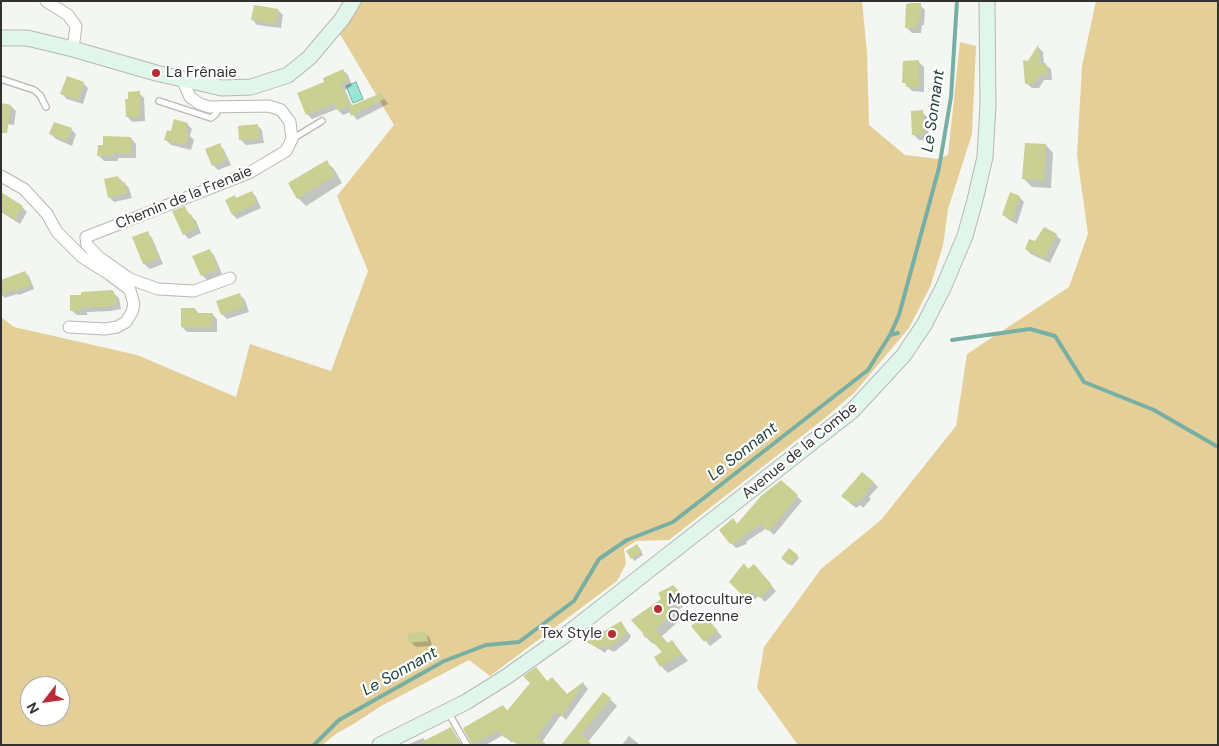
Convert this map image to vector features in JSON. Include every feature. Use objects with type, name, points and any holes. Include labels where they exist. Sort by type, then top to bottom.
[{"type":"main road","points":[[1,38],[27,38],[222,88],[252,87],[288,75],[309,58],[327,39],[342,19],[352,1]]},
{"type":"main road","name":"Avenue de la Combe","points":[[380,745],[466,702],[506,677],[571,631],[821,437],[852,411],[903,356],[924,325],[943,288],[965,236],[975,200],[985,149],[988,105],[987,1]]},
{"type":"street","points":[[46,1],[68,16],[76,26],[73,49]]},
{"type":"street","points":[[182,79],[190,97],[200,104],[209,107],[269,106],[281,110],[290,122],[292,138]]},
{"type":"street","name":"Chemin de la Frenaie","points":[[230,278],[194,291],[158,289],[130,279],[100,258],[86,245],[86,237],[248,173],[286,151],[292,138]]},
{"type":"street","points":[[1,176],[24,189],[48,214],[57,232],[82,257],[130,290],[134,304],[126,322],[117,327],[105,329],[69,327]]},
{"type":"lane","points":[[1,79],[34,90],[40,95],[46,107]]},
{"type":"lane","points":[[159,101],[211,118],[216,114],[218,108]]},
{"type":"lane","points":[[292,138],[322,120]]},
{"type":"lane","points":[[448,712],[467,745]]},
{"type":"shaded area","points":[[343,1],[862,1],[867,53],[869,125],[905,155],[938,159],[948,155],[960,42],[976,46],[972,134],[948,209],[943,246],[930,287],[909,328],[855,392],[825,418],[669,540],[636,541],[624,549],[626,564],[617,581],[490,676],[469,660],[381,706],[337,733],[322,745],[1,745],[1,317],[14,327],[137,355],[236,397],[250,344],[331,371],[368,271],[337,196],[394,125],[340,34],[341,5]]},
{"type":"shaded area","points":[[1096,1],[1218,1],[1218,745],[798,745],[757,688],[764,647],[821,569],[881,520],[956,426],[967,354],[1069,287],[1088,234],[1077,155],[1082,66]]},
{"type":"shaded area","points":[[356,82],[363,99],[353,103],[346,86]]},
{"type":"building","points":[[921,3],[920,21],[917,20],[917,28],[905,28],[906,4]]},
{"type":"building","points":[[254,5],[278,9],[276,24],[251,20]]},
{"type":"building","points":[[1038,45],[1040,64],[1046,63],[1047,75],[1039,76],[1034,83],[1025,84],[1023,60],[1028,61]]},
{"type":"building","points":[[919,60],[919,87],[906,87],[906,83],[902,83],[903,61]]},
{"type":"building","points":[[343,69],[348,81],[341,84],[350,105],[337,110],[334,104],[306,115],[297,93],[324,82],[323,78]]},
{"type":"building","points":[[67,76],[84,82],[78,100],[60,94]]},
{"type":"building","points":[[140,91],[140,117],[126,117],[125,99],[128,99],[128,92]]},
{"type":"building","points":[[381,93],[384,99],[351,116],[348,107]]},
{"type":"building","points":[[1,103],[11,105],[7,133],[1,133]]},
{"type":"building","points":[[923,110],[924,135],[912,135],[911,111]]},
{"type":"building","points":[[174,119],[188,123],[185,133],[189,133],[186,145],[164,140],[167,130],[171,131]]},
{"type":"building","points":[[54,122],[72,128],[67,141],[49,134]]},
{"type":"building","points":[[258,124],[259,139],[239,140],[238,126]]},
{"type":"building","points":[[103,136],[131,137],[131,154],[113,153],[113,156],[97,156],[98,145],[103,145]]},
{"type":"building","points":[[220,143],[227,160],[212,166],[205,149]]},
{"type":"building","points":[[1025,143],[1046,144],[1044,181],[1022,179]]},
{"type":"building","points":[[327,160],[335,176],[297,199],[288,183]]},
{"type":"building","points":[[118,176],[120,183],[125,182],[127,193],[108,198],[104,179]]},
{"type":"building","points":[[252,191],[257,203],[232,215],[225,200],[235,195],[236,198]]},
{"type":"building","points":[[1,192],[23,206],[15,220],[1,211]]},
{"type":"building","points":[[1010,192],[1020,196],[1012,220],[1002,215]]},
{"type":"building","points":[[185,206],[197,228],[183,235],[172,211]]},
{"type":"building","points":[[1044,227],[1057,234],[1044,259],[1025,249],[1029,239],[1035,241]]},
{"type":"building","points":[[148,231],[159,258],[143,264],[132,237]]},
{"type":"building","points":[[210,249],[218,269],[201,276],[192,256]]},
{"type":"building","points":[[25,271],[31,285],[13,292],[12,290],[1,294],[1,280]]},
{"type":"building","points":[[112,290],[117,304],[105,307],[82,307],[82,311],[70,311],[70,295],[81,295],[81,292]]},
{"type":"building","points":[[240,293],[244,307],[221,315],[216,301]]},
{"type":"building","points":[[181,308],[195,308],[195,313],[213,313],[212,328],[181,327]]},
{"type":"building","points":[[862,472],[874,482],[857,503],[854,501],[851,504],[841,496]]},
{"type":"building","points":[[781,480],[798,495],[781,518],[768,531],[761,524],[742,537],[743,539],[730,544],[719,530],[733,518],[737,524],[761,496]]},
{"type":"building","points":[[637,544],[642,552],[631,559],[626,551]]},
{"type":"building","points":[[789,548],[798,555],[789,565],[781,558]]},
{"type":"building","points":[[744,563],[748,569],[754,564],[772,585],[760,598],[753,592],[745,598],[729,582]]},
{"type":"building","name":"Motoculture Odezenne","points":[[673,585],[684,596],[668,605],[673,614],[655,629],[668,643],[672,640],[682,654],[660,667],[654,657],[662,652],[647,636],[645,638],[631,620],[661,599],[658,593]]},
{"type":"building","points":[[705,615],[718,631],[704,642],[691,626]]},
{"type":"building","name":"Tex Style","points":[[621,621],[627,631],[624,636],[608,649],[603,645],[600,649],[586,642]]},
{"type":"building","points":[[426,632],[428,641],[409,643],[407,633]]},
{"type":"building","points":[[536,667],[547,681],[552,677],[567,694],[584,683],[561,717],[556,711],[537,737],[547,745],[518,745],[507,737],[505,738],[498,731],[472,745],[463,728],[503,705],[507,711],[530,683],[523,676]]},
{"type":"building","points":[[603,692],[611,698],[581,735],[593,745],[561,745]]},
{"type":"building","points":[[451,727],[460,743],[457,745],[416,745]]},
{"type":"waterway","name":"Le Sonnant","points":[[314,745],[339,720],[444,661],[486,645],[519,642],[574,601],[599,559],[627,540],[673,522],[868,370],[890,335],[899,315],[939,168],[951,97],[957,1]]},
{"type":"waterway","points":[[952,340],[1030,329],[1055,336],[1084,382],[1154,410],[1218,447]]},
{"type":"waterway","name":"Le Sonnant","points":[[890,335],[898,333]]},
{"type":"place","name":"La Frênaie","points":[[156,73]]},
{"type":"place","name":"Motoculture Odezenne","points":[[658,609]]},
{"type":"place","name":"Tex Style","points":[[612,634]]}]
